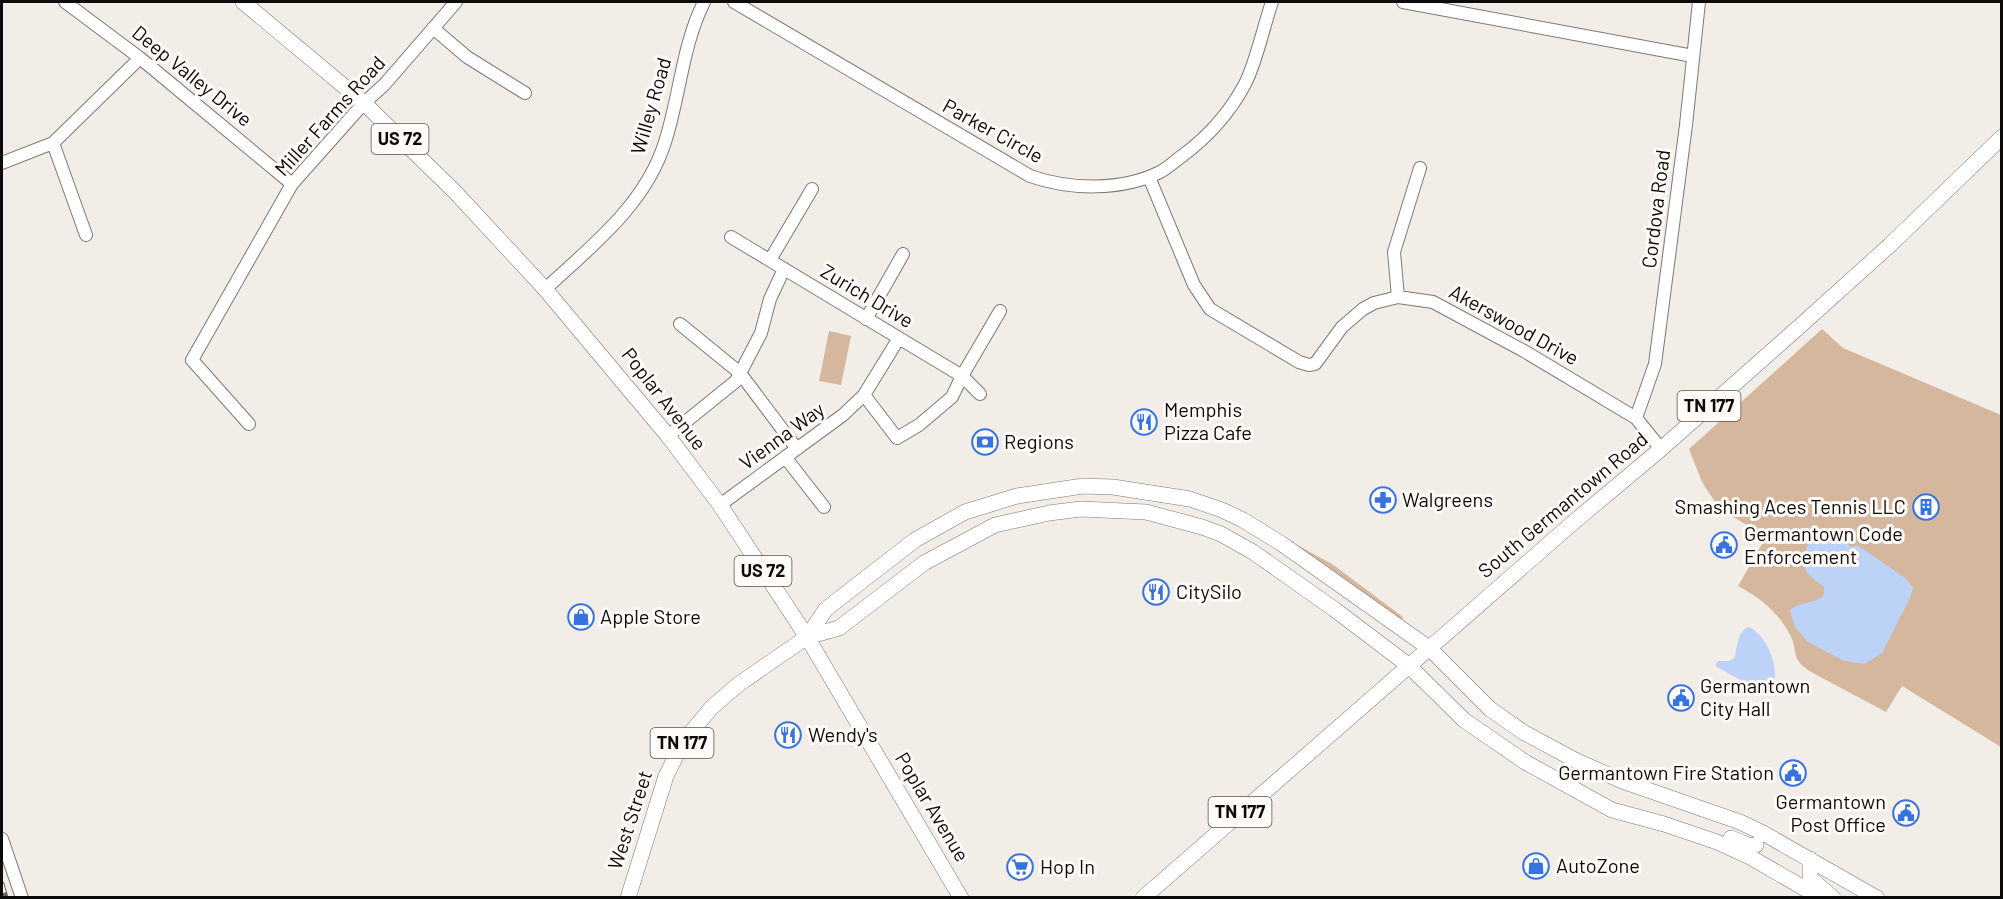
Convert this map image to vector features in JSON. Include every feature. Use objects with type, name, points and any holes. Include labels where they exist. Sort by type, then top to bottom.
[{"type":"main road","name":"Poplar Avenue","points":[[243,2],[364,103],[456,193],[545,289],[668,436],[720,505],[807,637],[961,897]]},
{"type":"main road","name":"South Germantown Road","points":[[1143,897],[1661,449],[1890,245],[2001,137]]},
{"type":"main road","points":[[807,637],[826,609],[915,540],[965,512],[1017,496],[1083,486],[1113,487],[1190,499],[1244,520],[1282,544],[1429,648],[1490,709],[1523,732],[1575,760],[1622,781],[1710,810],[1821,897]]},
{"type":"main road","points":[[807,637],[839,628],[924,563],[995,525],[1048,513],[1081,509],[1146,512],[1221,534],[1253,552],[1334,609],[1408,666],[1464,720],[1525,762],[1612,810],[1717,842],[1756,845],[1810,860],[1877,897]]},
{"type":"main road","name":"West Street","points":[[628,897],[666,777],[683,742],[712,707],[740,684],[807,637]]},
{"type":"main road","points":[[1810,860],[1810,878],[1833,897]]},
{"type":"street","name":"Deep Valley Drive","points":[[65,2],[140,58],[292,184]]},
{"type":"street","name":"Miller Farms Road","points":[[249,424],[192,360],[292,184],[364,103],[384,85],[456,2]]},
{"type":"street","name":"Willey Road","points":[[545,289],[627,210],[652,173],[665,142],[692,28],[704,2]]},
{"type":"street","name":"Parker Circle","points":[[734,2],[1030,176],[1054,182],[1101,186],[1149,177],[1163,171],[1205,139],[1230,110],[1246,82],[1272,2]]},
{"type":"street","points":[[1403,2],[1450,6],[1693,56]]},
{"type":"street","name":"Cordova Road","points":[[1636,418],[1655,364],[1699,2]]},
{"type":"street","points":[[433,28],[467,57],[525,93]]},
{"type":"street","points":[[2,163],[53,143],[140,58]]},
{"type":"street","points":[[53,143],[86,235]]},
{"type":"street","points":[[1398,297],[1394,252],[1420,168]]},
{"type":"street","name":"Akerswood Drive","points":[[1149,177],[1194,285],[1210,309],[1299,362],[1308,365],[1315,364],[1342,327],[1352,317],[1374,303],[1398,297],[1433,302],[1456,312],[1636,418],[1661,449]]},
{"type":"street","points":[[770,260],[812,189]]},
{"type":"street","name":"Zurich Drive","points":[[731,237],[962,376],[980,394]]},
{"type":"street","points":[[866,319],[903,254]]},
{"type":"street","points":[[668,436],[736,381],[761,333],[770,299],[784,269]]},
{"type":"street","points":[[864,395],[897,438],[919,425],[952,398],[962,376],[1000,311]]},
{"type":"street","points":[[680,324],[740,373],[797,449]]},
{"type":"street","name":"Vienna Way","points":[[720,505],[829,427],[864,395],[899,338]]},
{"type":"street","points":[[785,457],[824,507]]},
{"type":"street","points":[[2,839],[21,897]]},
{"type":"shaded area","points":[[1822,329],[1843,348],[2001,415],[2001,747],[1902,686],[1886,712],[1811,672],[1799,662],[1792,640],[1779,618],[1761,600],[1738,586],[1766,537],[1719,508],[1702,482],[1689,449]]},
{"type":"shaded area","points":[[829,331],[851,336],[841,385],[819,381]]},
{"type":"shaded area","points":[[1296,546],[1332,564],[1403,617],[1402,620]]},
{"type":"water","points":[[1814,530],[1825,531],[1846,540],[1848,545],[1853,547],[1857,545],[1904,577],[1913,587],[1911,596],[1882,653],[1865,664],[1844,661],[1808,642],[1795,627],[1790,611],[1798,605],[1824,595],[1824,587],[1809,575],[1804,564],[1805,552]]},
{"type":"water","points":[[1748,627],[1762,638],[1775,670],[1771,688],[1764,693],[1715,666],[1718,661],[1729,661],[1735,657],[1740,636]]},
{"type":"railway","points":[[2,884],[6,898]]},
{"type":"place","name":"Memphis Pizza Cafe","points":[[1144,422]]},
{"type":"place","name":"Regions","points":[[985,442]]},
{"type":"place","name":"Walgreens","points":[[1383,500]]},
{"type":"place","name":"Smashing Aces Tennis LLC","points":[[1926,507]]},
{"type":"place","name":"Germantown Code Enforcement","points":[[1724,545]]},
{"type":"place","name":"CitySilo","points":[[1156,592]]},
{"type":"place","name":"Apple Store","points":[[581,617]]},
{"type":"place","name":"Germantown City Hall","points":[[1681,698]]},
{"type":"place","name":"Wendy's","points":[[788,735]]},
{"type":"place","name":"Germantown Fire Station","points":[[1793,773]]},
{"type":"place","name":"Germantown Post Office","points":[[1906,813]]},
{"type":"place","name":"AutoZone","points":[[1536,866]]},
{"type":"place","name":"Hop In","points":[[1020,867]]}]
